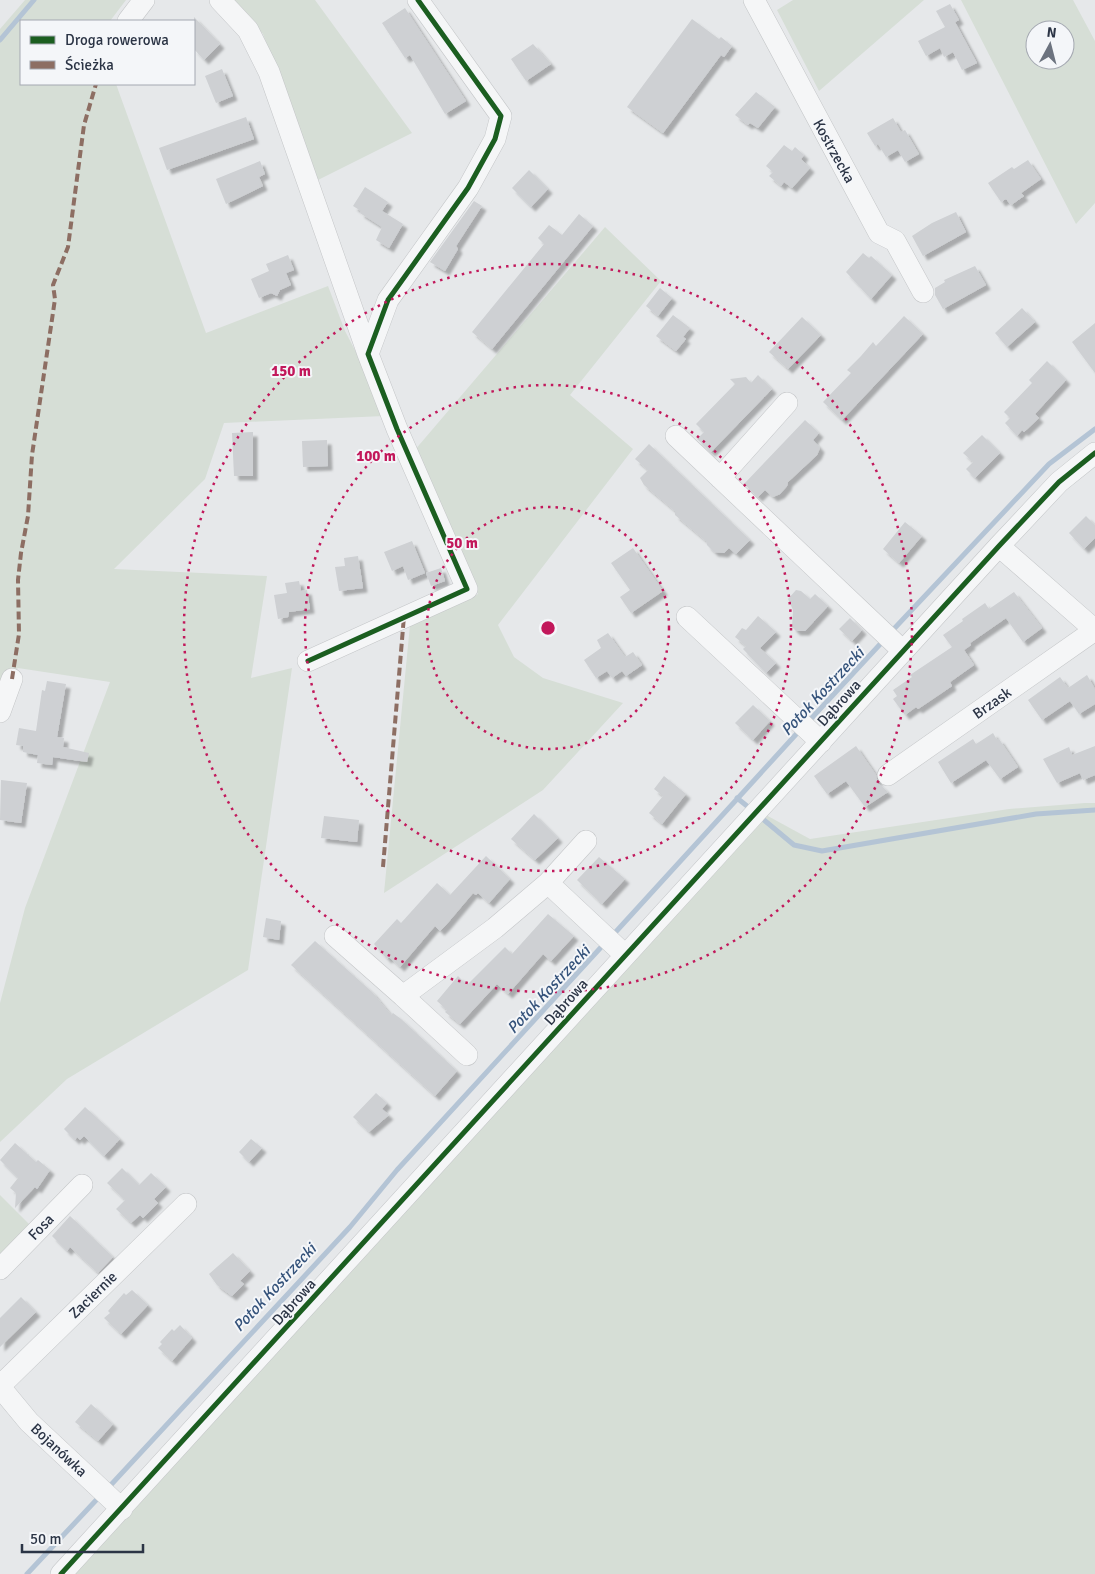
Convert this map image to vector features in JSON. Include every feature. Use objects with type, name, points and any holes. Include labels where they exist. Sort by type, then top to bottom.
[{"type":"street","points":[[129,20],[144,0]]},
{"type":"street","points":[[220,0],[248,30],[269,72],[368,354],[397,429],[467,589],[308,661]]},
{"type":"street","points":[[368,354],[388,300],[468,188],[495,139],[501,116],[418,0]]},
{"type":"street","name":"Kostrzecka","points":[[754,0],[879,233],[895,241],[923,292]]},
{"type":"street","points":[[720,478],[788,403]]},
{"type":"street","points":[[676,436],[892,642]]},
{"type":"street","name":"Dąbrowa","points":[[61,1574],[110,1498],[892,642],[999,546],[1058,482],[1095,453]]},
{"type":"street","points":[[999,546],[1095,630]]},
{"type":"street","points":[[687,618],[810,731]]},
{"type":"street","name":"Brzask","points":[[888,775],[1095,630]]},
{"type":"street","points":[[0,712],[12,679]]},
{"type":"street","points":[[402,996],[495,928],[548,883],[586,841]]},
{"type":"street","points":[[548,883],[614,945]]},
{"type":"street","points":[[335,936],[467,1055]]},
{"type":"street","name":"Fosa","points":[[0,1270],[82,1185]]},
{"type":"street","name":"Zaciernie","points":[[0,1386],[186,1204]]},
{"type":"street","name":"Bojanówka","points":[[0,1386],[29,1422],[110,1498]]},
{"type":"shaded area","points":[[25,0],[126,0],[111,20],[20,20],[20,85],[116,85],[206,333],[328,286],[345,331],[371,381],[384,416],[224,423],[205,479],[114,569],[267,576],[251,678],[292,668],[248,970],[67,1079],[0,1142],[0,1003],[25,908],[110,682],[18,668],[3,679],[0,691],[0,29]]},
{"type":"shaded area","points":[[234,0],[315,0],[412,133],[316,181],[263,34]]},
{"type":"shaded area","points":[[793,0],[924,0],[819,91],[777,10]]},
{"type":"shaded area","points":[[961,0],[1073,0],[1095,41],[1095,203],[1076,224]]},
{"type":"shaded area","points":[[605,227],[661,281],[570,395],[633,449],[498,625],[514,657],[543,678],[623,703],[543,790],[384,893],[410,625],[478,594],[414,451]]},
{"type":"shaded area","points":[[1095,803],[1095,1574],[73,1574],[766,815],[810,839],[1009,809]]},
{"type":"shaded area","points":[[0,1195],[32,1227],[0,1254]]},
{"type":"building","points":[[950,4],[959,20],[955,22],[977,63],[962,70],[953,52],[944,57],[940,48],[926,56],[918,41],[945,27],[936,11]]},
{"type":"building","points":[[405,8],[466,101],[445,114],[410,55],[405,58],[382,23]]},
{"type":"building","points":[[194,17],[220,44],[204,60],[195,50]]},
{"type":"building","points":[[692,19],[732,46],[724,57],[721,55],[663,133],[627,107]]},
{"type":"building","points":[[533,44],[551,64],[526,81],[511,59]]},
{"type":"building","points":[[222,69],[233,96],[216,103],[205,76]]},
{"type":"building","points":[[756,92],[775,107],[758,128],[750,123],[748,125],[735,115]]},
{"type":"building","points":[[246,117],[254,139],[167,170],[159,148]]},
{"type":"building","points":[[893,118],[901,132],[905,130],[919,154],[905,162],[898,150],[886,157],[878,144],[875,146],[867,133]]},
{"type":"building","points":[[784,145],[792,151],[795,147],[804,155],[801,159],[810,168],[792,188],[784,182],[781,186],[769,176],[773,172],[766,166]]},
{"type":"building","points":[[1028,160],[1041,179],[1021,193],[1024,196],[1011,205],[1006,199],[1001,202],[988,183],[1012,167],[1014,169]]},
{"type":"building","points":[[260,161],[265,174],[259,177],[263,186],[226,204],[216,179]]},
{"type":"building","points":[[529,170],[548,189],[531,207],[512,188]]},
{"type":"building","points":[[365,187],[388,202],[382,211],[403,224],[389,248],[376,240],[382,227],[360,213],[361,211],[353,206]]},
{"type":"building","points":[[474,201],[482,206],[456,246],[458,249],[445,271],[430,262]]},
{"type":"building","points":[[956,212],[966,232],[923,256],[912,236],[932,223]]},
{"type":"building","points":[[579,214],[593,226],[492,349],[472,332],[544,244],[538,238],[549,225],[562,235]]},
{"type":"building","points":[[863,253],[869,258],[871,256],[892,275],[871,299],[846,272]]},
{"type":"building","points":[[288,255],[294,270],[286,273],[291,285],[280,290],[277,296],[271,293],[259,298],[251,279],[269,271],[266,264]]},
{"type":"building","points":[[975,266],[986,285],[943,309],[935,295],[935,288],[945,282],[944,280]]},
{"type":"building","points":[[660,288],[672,298],[658,316],[646,306]]},
{"type":"building","points":[[1022,308],[1035,322],[1007,347],[995,333]]},
{"type":"building","points":[[673,315],[690,328],[683,337],[686,339],[676,351],[656,336]]},
{"type":"building","points":[[904,316],[923,334],[842,420],[823,402],[851,373],[847,370],[873,342],[876,346]]},
{"type":"building","points":[[802,317],[821,335],[788,369],[769,352]]},
{"type":"building","points":[[1095,323],[1095,373],[1072,342]]},
{"type":"building","points":[[1047,361],[1066,380],[1035,414],[1039,418],[1017,436],[1005,423],[1010,418],[1004,412],[1032,383],[1029,380]]},
{"type":"building","points":[[758,375],[772,389],[711,452],[697,439],[704,432],[696,424],[735,384],[730,379],[746,377],[751,383]]},
{"type":"building","points":[[805,420],[819,433],[813,440],[820,448],[817,455],[788,482],[780,494],[773,497],[765,490],[758,497],[744,484]]},
{"type":"building","points":[[253,432],[253,476],[234,476],[232,433]]},
{"type":"building","points":[[982,435],[1000,453],[975,478],[966,469],[973,462],[963,453]]},
{"type":"building","points":[[327,440],[328,466],[303,467],[302,441]]},
{"type":"building","points":[[649,444],[750,540],[736,554],[729,548],[724,553],[714,552],[707,545],[706,541],[675,515],[675,511],[644,485],[640,478],[648,470],[635,459]]},
{"type":"building","points":[[1086,516],[1095,525],[1095,538],[1084,549],[1069,533]]},
{"type":"building","points":[[905,522],[922,536],[899,563],[883,549]]},
{"type":"building","points":[[412,541],[425,573],[408,580],[403,566],[392,571],[384,552]]},
{"type":"building","points":[[633,548],[663,591],[631,613],[620,597],[630,590],[611,563]]},
{"type":"building","points":[[358,556],[363,588],[339,591],[335,567],[345,566],[344,558]]},
{"type":"building","points":[[441,568],[445,581],[431,586],[426,573]]},
{"type":"building","points":[[299,581],[301,591],[307,590],[310,609],[289,612],[288,617],[278,619],[274,595],[287,593],[285,583]]},
{"type":"building","points":[[796,590],[801,591],[810,599],[815,594],[828,606],[805,631],[796,631],[792,627],[793,610],[788,599]]},
{"type":"building","points":[[1014,592],[1042,628],[1023,642],[1006,618],[970,643],[971,645],[964,650],[974,665],[950,682],[952,686],[918,709],[916,707],[905,715],[893,699],[897,696],[893,690],[912,677],[910,675],[952,647],[943,635],[963,621],[962,619],[985,603],[989,609]]},
{"type":"building","points":[[758,616],[776,632],[760,648],[776,663],[766,673],[743,649],[746,646],[735,637],[742,628],[746,630]]},
{"type":"building","points":[[850,618],[862,630],[852,641],[839,629]]},
{"type":"building","points":[[608,633],[625,657],[633,652],[642,665],[626,676],[622,671],[612,678],[607,671],[596,678],[584,660],[601,648],[597,640]]},
{"type":"building","points":[[1087,675],[1095,689],[1095,704],[1079,714],[1070,701],[1042,720],[1028,700],[1060,677],[1068,688]]},
{"type":"building","points":[[47,681],[66,684],[57,737],[64,738],[63,747],[89,753],[87,762],[53,757],[52,765],[37,763],[38,755],[23,752],[23,746],[16,745],[19,728],[36,731],[42,690],[45,691]]},
{"type":"building","points":[[753,705],[770,721],[753,740],[735,723]]},
{"type":"building","points":[[993,733],[1018,767],[1000,779],[986,760],[951,783],[938,762],[973,739],[976,744]]},
{"type":"building","points":[[856,746],[876,775],[878,783],[888,792],[865,807],[846,781],[827,794],[814,776]]},
{"type":"building","points":[[1095,746],[1095,775],[1083,780],[1080,773],[1057,783],[1043,759],[1069,747],[1072,755]]},
{"type":"building","points":[[664,776],[686,794],[662,824],[649,813],[663,796],[654,789]]},
{"type":"building","points":[[1,780],[27,783],[21,823],[0,820]]},
{"type":"building","points":[[534,814],[558,838],[535,860],[511,839]]},
{"type":"building","points":[[324,816],[359,820],[357,842],[321,838]]},
{"type":"building","points":[[486,856],[510,879],[489,903],[478,893],[476,895],[473,893],[440,931],[435,926],[400,967],[389,957],[387,959],[374,944],[397,919],[401,923],[437,883],[450,895]]},
{"type":"building","points":[[599,857],[625,879],[602,904],[577,880]]},
{"type":"building","points":[[548,914],[574,936],[551,961],[543,954],[508,994],[497,984],[460,1024],[445,1012],[447,1010],[437,1001],[458,976],[467,985],[505,947],[512,954]]},
{"type":"building","points":[[266,918],[281,921],[279,940],[263,937]]},
{"type":"building","points":[[315,941],[372,992],[391,1015],[393,1013],[401,1019],[457,1071],[435,1096],[291,965]]},
{"type":"building","points":[[376,1093],[387,1103],[382,1109],[389,1115],[369,1132],[353,1117]]},
{"type":"building","points":[[85,1107],[120,1139],[104,1156],[84,1136],[80,1140],[77,1137],[75,1140],[64,1129]]},
{"type":"building","points":[[251,1139],[262,1148],[249,1162],[239,1152]]},
{"type":"building","points":[[15,1143],[36,1162],[38,1160],[50,1170],[37,1189],[35,1187],[15,1208],[16,1193],[10,1188],[18,1178],[0,1160]]},
{"type":"building","points":[[122,1168],[139,1185],[151,1173],[166,1187],[154,1199],[158,1203],[143,1218],[140,1215],[131,1223],[116,1209],[125,1200],[107,1183]]},
{"type":"building","points":[[70,1216],[113,1257],[98,1273],[70,1247],[67,1251],[52,1236]]},
{"type":"building","points":[[233,1253],[250,1271],[240,1281],[244,1284],[232,1296],[217,1285],[209,1274]]},
{"type":"building","points":[[132,1290],[148,1305],[121,1334],[104,1318],[110,1313],[108,1311],[124,1293],[126,1295]]},
{"type":"building","points":[[21,1297],[36,1312],[0,1347],[0,1318]]},
{"type":"building","points":[[180,1325],[192,1338],[172,1361],[158,1348],[162,1344],[160,1342],[172,1329],[174,1331]]},
{"type":"building","points":[[91,1404],[113,1424],[98,1441],[75,1422]]},
{"type":"waterway","points":[[0,40],[34,0]]},
{"type":"waterway","name":"Potok Kostrzecki","points":[[891,632],[1049,464],[1095,429]]},
{"type":"waterway","name":"Potok Kostrzecki","points":[[808,722],[884,640]]},
{"type":"waterway","name":"Potok Kostrzecki","points":[[612,936],[800,730]]},
{"type":"waterway","points":[[737,798],[747,806]]},
{"type":"waterway","points":[[764,820],[794,845],[822,851],[1036,814],[1095,810]]},
{"type":"waterway","name":"Potok Kostrzecki","points":[[108,1488],[350,1227],[397,1170],[604,944]]},
{"type":"waterway","name":"Potok Kostrzecki","points":[[27,1574],[100,1496]]},
{"type":"marked path","points":[[12,679],[19,634],[18,580],[28,516],[32,455],[55,299],[53,285],[68,247],[84,125],[96,85]]},
{"type":"marked path","points":[[383,867],[404,616]]},
{"type":"cycle path","points":[[308,661],[467,589],[397,429],[368,354],[388,300],[468,188],[495,139],[501,116],[418,0]]},
{"type":"cycle path","points":[[61,1574],[999,546],[1059,482],[1095,453]]}]
